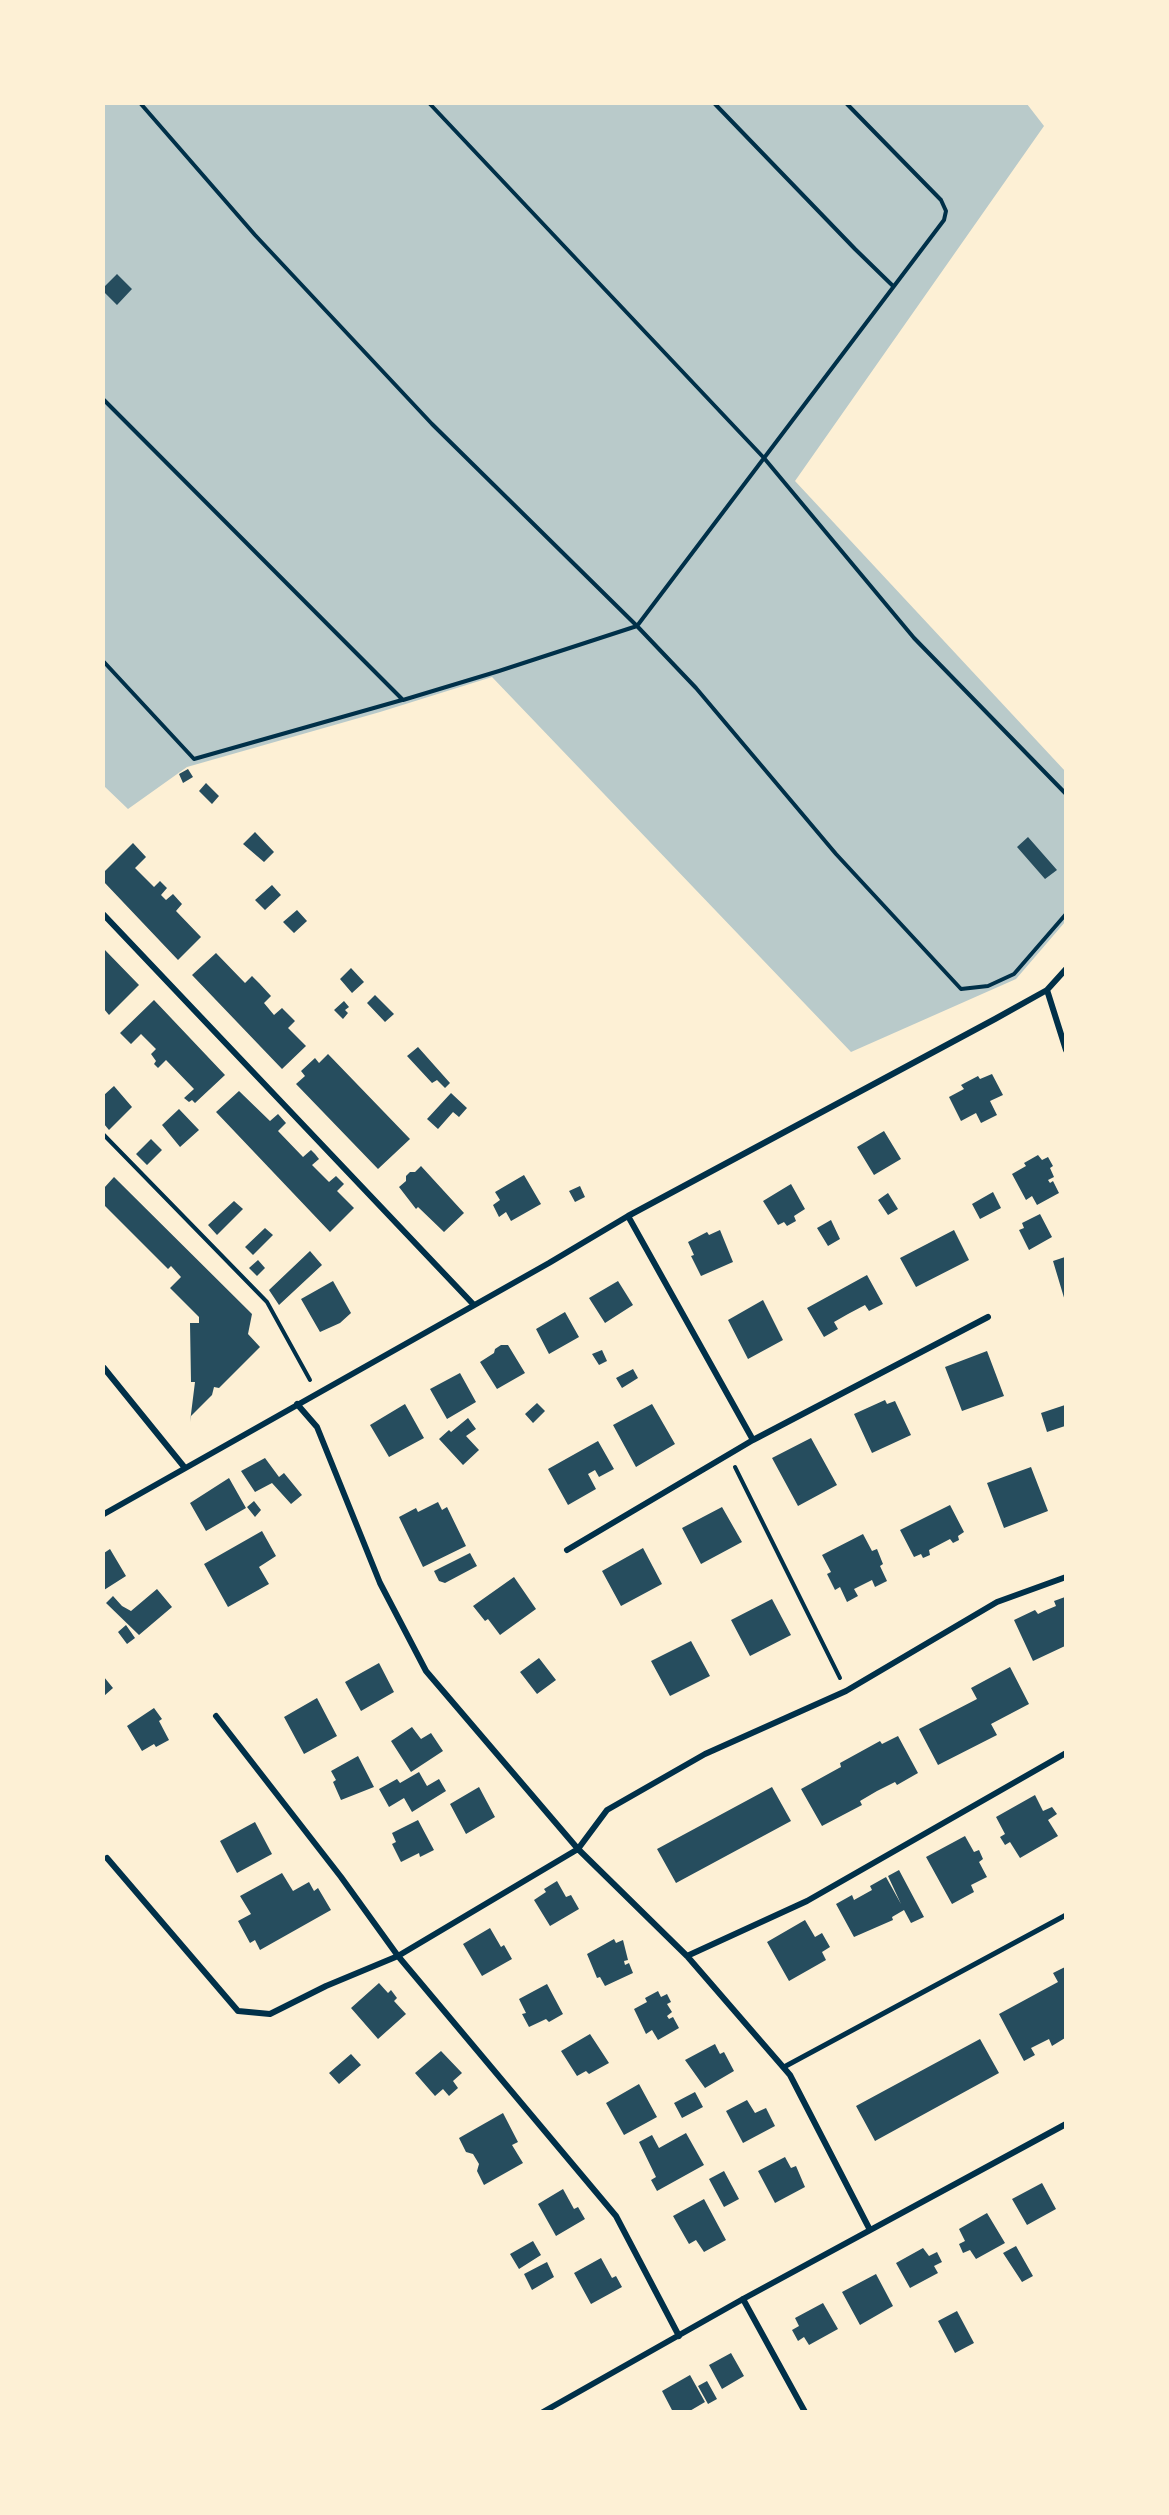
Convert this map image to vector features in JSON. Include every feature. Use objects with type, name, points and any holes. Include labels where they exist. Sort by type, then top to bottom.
[{"type":"street","points":[[104,915],[473,1304]]},
{"type":"street","points":[[104,1514],[628,1216],[1047,990],[1065,969]]},
{"type":"street","points":[[1047,990],[1065,1050]]},
{"type":"street","points":[[628,1216],[753,1440]]},
{"type":"street","points":[[567,1550],[753,1440],[988,1317]]},
{"type":"street","points":[[104,1368],[185,1468]]},
{"type":"street","points":[[297,1404],[317,1427],[380,1583],[426,1671],[578,1849],[687,1956],[784,2067],[870,2230]]},
{"type":"street","points":[[107,1858],[238,2011],[270,2014],[326,1986],[398,1956],[578,1849],[607,1810],[705,1754],[846,1691],[997,1602],[1065,1577]]},
{"type":"street","points":[[216,1716],[398,1956],[616,2216],[679,2336]]},
{"type":"street","points":[[687,1956],[807,1901],[1065,1753]]},
{"type":"street","points":[[784,2067],[1065,1915]]},
{"type":"street","points":[[543,2412],[743,2299],[1065,2124]]},
{"type":"street","points":[[743,2299],[806,2412]]},
{"type":"path","points":[[141,104],[255,235],[432,424],[696,688],[836,854],[961,988],[988,986],[1014,974],[1065,914]]},
{"type":"path","points":[[430,104],[764,458],[914,638],[1065,794]]},
{"type":"path","points":[[715,104],[893,286]]},
{"type":"path","points":[[104,662],[194,759],[403,700],[636,626],[944,220],[946,211],[941,200],[847,104]]},
{"type":"path","points":[[104,400],[403,700]]},
{"type":"path","points":[[104,1135],[267,1302],[317,1392]]},
{"type":"path","points":[[729,1456],[846,1691]]},
{"type":"shaded area","points":[[104,104],[1027,104],[1044,126],[795,481],[1065,771],[1065,922],[1016,979],[851,1052],[492,677],[380,712],[187,767],[128,809],[104,786]]},
{"type":"building","points":[[117,274],[132,289],[117,305],[104,292],[104,287]]},
{"type":"building","points":[[188,769],[193,777],[183,783],[179,774]]},
{"type":"building","points":[[206,783],[219,796],[212,804],[199,791]]},
{"type":"building","points":[[255,832],[274,852],[264,862],[243,844]]},
{"type":"building","points":[[1028,837],[1057,870],[1045,879],[1017,847]]},
{"type":"building","points":[[133,843],[146,857],[135,868],[154,887],[160,881],[167,888],[161,895],[166,900],[173,894],[182,904],[176,911],[201,937],[178,960],[104,882],[104,872]]},
{"type":"building","points":[[272,885],[281,895],[265,910],[255,900]]},
{"type":"building","points":[[297,910],[307,921],[294,933],[283,922]]},
{"type":"building","points":[[104,949],[139,985],[109,1015],[104,1009]]},
{"type":"building","points":[[216,953],[245,983],[252,976],[259,983],[271,996],[264,1003],[274,1015],[282,1008],[295,1021],[288,1028],[306,1046],[282,1069],[192,975]]},
{"type":"building","points":[[351,968],[364,982],[352,993],[340,979]]},
{"type":"building","points":[[375,995],[394,1014],[385,1022],[367,1003]]},
{"type":"building","points":[[154,1000],[225,1075],[195,1103],[184,1098],[194,1089],[166,1060],[158,1068],[154,1064],[156,1061],[151,1054],[156,1049],[141,1034],[131,1044],[120,1033]]},
{"type":"building","points":[[344,1001],[349,1007],[345,1010],[348,1013],[343,1019],[334,1010]]},
{"type":"building","points":[[418,1047],[450,1083],[445,1088],[437,1080],[432,1083],[407,1056]]},
{"type":"building","points":[[328,1054],[410,1139],[378,1169],[296,1084],[305,1076],[301,1071],[315,1058],[319,1063]]},
{"type":"building","points":[[992,1074],[1003,1095],[990,1101],[997,1115],[981,1123],[976,1113],[961,1121],[949,1097],[964,1089],[961,1085],[978,1076],[980,1079]]},
{"type":"building","points":[[114,1086],[132,1107],[109,1130],[104,1124],[104,1095]]},
{"type":"building","points":[[239,1091],[270,1121],[278,1114],[286,1123],[278,1131],[303,1157],[311,1150],[319,1159],[312,1165],[329,1182],[336,1176],[344,1184],[337,1191],[354,1208],[330,1232],[216,1112]]},
{"type":"building","points":[[451,1093],[467,1108],[459,1117],[453,1112],[438,1129],[427,1119]]},
{"type":"building","points":[[179,1109],[199,1130],[180,1147],[162,1125]]},
{"type":"building","points":[[884,1131],[901,1159],[874,1175],[857,1147]]},
{"type":"building","points":[[151,1139],[162,1150],[147,1165],[136,1154]]},
{"type":"building","points":[[1038,1155],[1042,1160],[1048,1157],[1053,1166],[1050,1168],[1054,1177],[1048,1180],[1050,1183],[1053,1181],[1059,1193],[1037,1205],[1032,1196],[1026,1200],[1012,1174],[1026,1166],[1024,1163]]},
{"type":"building","points":[[421,1166],[464,1213],[444,1232],[418,1207],[416,1209],[399,1187],[406,1181],[406,1176],[410,1172],[415,1172]]},
{"type":"building","points":[[524,1175],[541,1204],[511,1221],[506,1212],[499,1217],[493,1205],[500,1200],[495,1192]]},
{"type":"building","points":[[114,1177],[252,1314],[248,1334],[260,1347],[219,1388],[214,1387],[212,1395],[191,1416],[190,1422],[195,1382],[191,1382],[190,1323],[199,1323],[199,1317],[170,1288],[181,1277],[171,1266],[168,1269],[104,1205],[104,1188]]},
{"type":"building","points":[[791,1184],[805,1209],[794,1216],[796,1221],[787,1226],[784,1222],[778,1225],[763,1201]]},
{"type":"building","points":[[580,1186],[585,1197],[575,1202],[569,1191]]},
{"type":"building","points":[[993,1192],[1001,1208],[980,1219],[972,1204]]},
{"type":"building","points":[[888,1193],[898,1209],[888,1215],[878,1200]]},
{"type":"building","points":[[234,1201],[243,1209],[217,1235],[208,1225]]},
{"type":"building","points":[[1040,1214],[1052,1237],[1029,1250],[1019,1230],[1024,1228],[1022,1223]]},
{"type":"building","points":[[831,1220],[840,1239],[828,1246],[817,1228]]},
{"type":"building","points":[[265,1228],[273,1235],[253,1255],[245,1247]]},
{"type":"building","points":[[720,1230],[733,1262],[701,1276],[691,1256],[694,1255],[688,1242],[707,1232],[709,1235]]},
{"type":"building","points":[[954,1230],[969,1260],[916,1287],[900,1258]]},
{"type":"building","points":[[310,1251],[322,1265],[279,1305],[269,1290]]},
{"type":"building","points":[[1065,1257],[1065,1301],[1053,1261]]},
{"type":"building","points":[[258,1260],[265,1268],[257,1276],[249,1268]]},
{"type":"building","points":[[867,1275],[883,1304],[869,1311],[865,1305],[848,1314],[834,1322],[838,1329],[824,1337],[807,1308]]},
{"type":"building","points":[[333,1281],[351,1313],[340,1323],[320,1332],[301,1299]]},
{"type":"building","points":[[618,1281],[633,1305],[605,1323],[589,1298]]},
{"type":"building","points":[[763,1300],[783,1340],[748,1359],[728,1320]]},
{"type":"building","points":[[565,1312],[579,1337],[549,1354],[536,1329]]},
{"type":"building","points":[[501,1345],[508,1345],[525,1373],[497,1389],[480,1362],[494,1353],[495,1349]]},
{"type":"building","points":[[602,1350],[607,1361],[599,1365],[592,1354]]},
{"type":"building","points":[[987,1351],[1004,1396],[962,1411],[945,1367]]},
{"type":"building","points":[[633,1369],[638,1378],[622,1388],[616,1378]]},
{"type":"building","points":[[460,1373],[476,1402],[447,1419],[430,1389]]},
{"type":"building","points":[[885,1400],[887,1404],[895,1401],[911,1435],[872,1453],[854,1414]]},
{"type":"building","points":[[537,1403],[545,1411],[533,1423],[525,1414]]},
{"type":"building","points":[[405,1404],[424,1438],[389,1457],[370,1425]]},
{"type":"building","points":[[652,1404],[675,1444],[636,1467],[613,1425]]},
{"type":"building","points":[[1065,1405],[1065,1426],[1047,1432],[1041,1413]]},
{"type":"building","points":[[468,1418],[476,1429],[466,1436],[479,1450],[463,1465],[439,1439]]},
{"type":"building","points":[[811,1438],[837,1485],[798,1506],[772,1458]]},
{"type":"building","points":[[598,1441],[614,1469],[599,1477],[595,1470],[588,1474],[596,1489],[568,1505],[548,1469]]},
{"type":"building","points":[[265,1458],[279,1477],[284,1473],[302,1495],[291,1504],[272,1483],[255,1492],[241,1471]]},
{"type":"building","points":[[1031,1467],[1048,1511],[1004,1528],[987,1483]]},
{"type":"building","points":[[229,1478],[246,1508],[206,1531],[190,1503]]},
{"type":"building","points":[[254,1501],[261,1510],[255,1517],[247,1507]]},
{"type":"building","points":[[438,1502],[442,1510],[447,1507],[466,1546],[423,1567],[399,1517],[416,1508],[418,1512]]},
{"type":"building","points":[[950,1505],[964,1532],[958,1536],[959,1540],[953,1543],[950,1539],[929,1550],[930,1555],[923,1558],[921,1554],[914,1557],[900,1530]]},
{"type":"building","points":[[722,1507],[742,1542],[701,1564],[682,1528]]},
{"type":"building","points":[[262,1531],[276,1556],[259,1567],[269,1584],[228,1607],[204,1564]]},
{"type":"building","points":[[863,1534],[872,1551],[877,1549],[883,1564],[880,1566],[887,1581],[875,1587],[872,1580],[854,1589],[858,1596],[847,1602],[840,1587],[835,1590],[827,1574],[831,1572],[822,1555]]},
{"type":"building","points":[[643,1548],[662,1584],[621,1606],[602,1571]]},
{"type":"building","points":[[110,1549],[126,1576],[104,1590],[104,1553]]},
{"type":"building","points":[[470,1553],[477,1566],[445,1583],[439,1581],[434,1571]]},
{"type":"building","points":[[514,1577],[536,1609],[500,1635],[488,1619],[485,1621],[473,1606]]},
{"type":"building","points":[[157,1589],[172,1607],[139,1635],[106,1603],[113,1596],[122,1606],[131,1611]]},
{"type":"building","points":[[1065,1597],[1065,1646],[1033,1661],[1014,1620],[1035,1610],[1038,1614],[1056,1606],[1054,1601]]},
{"type":"building","points":[[772,1599],[791,1635],[750,1656],[731,1620]]},
{"type":"building","points":[[126,1625],[135,1638],[127,1644],[118,1632]]},
{"type":"building","points":[[691,1641],[710,1676],[670,1696],[651,1661]]},
{"type":"building","points":[[539,1658],[556,1680],[537,1694],[520,1672]]},
{"type":"building","points":[[379,1663],[394,1692],[361,1711],[345,1682]]},
{"type":"building","points":[[1010,1667],[1029,1704],[991,1724],[997,1735],[938,1765],[919,1729],[977,1699],[971,1688]]},
{"type":"building","points":[[104,1677],[113,1688],[104,1696]]},
{"type":"building","points":[[317,1698],[337,1736],[304,1754],[284,1717]]},
{"type":"building","points":[[154,1708],[162,1719],[159,1721],[169,1740],[156,1747],[154,1744],[142,1751],[127,1726]]},
{"type":"building","points":[[412,1727],[421,1739],[431,1733],[443,1751],[411,1772],[391,1741]]},
{"type":"building","points":[[898,1736],[918,1773],[897,1785],[895,1782],[877,1791],[860,1801],[862,1805],[822,1826],[801,1789],[841,1767],[840,1763],[880,1741],[882,1744]]},
{"type":"building","points":[[358,1756],[374,1787],[341,1800],[331,1771]]},
{"type":"building","points":[[419,1772],[427,1786],[439,1779],[446,1791],[412,1812],[404,1798],[389,1807],[379,1789],[397,1779],[400,1783]]},
{"type":"building","points":[[479,1787],[495,1817],[466,1834],[450,1804]]},
{"type":"building","points":[[772,1787],[791,1821],[676,1883],[657,1849]]},
{"type":"building","points":[[1035,1795],[1043,1811],[1052,1807],[1057,1814],[1048,1820],[1058,1836],[1020,1858],[1010,1842],[1005,1845],[1000,1837],[1005,1834],[996,1817]]},
{"type":"building","points":[[418,1820],[434,1850],[420,1857],[419,1853],[401,1862],[392,1844],[396,1842],[392,1833]]},
{"type":"building","points":[[255,1822],[272,1854],[237,1873],[220,1841]]},
{"type":"building","points":[[965,1836],[974,1852],[979,1850],[983,1859],[979,1862],[987,1877],[971,1885],[974,1892],[952,1904],[926,1857]]},
{"type":"building","points":[[899,1870],[924,1917],[911,1923],[904,1910],[892,1917],[893,1920],[854,1937],[836,1904],[852,1895],[854,1900],[872,1890],[870,1886],[886,1877],[901,1904],[888,1876]]},
{"type":"building","points":[[282,1873],[293,1891],[309,1882],[314,1891],[318,1888],[331,1910],[260,1950],[255,1940],[250,1943],[238,1921],[251,1914],[240,1896]]},
{"type":"building","points":[[557,1881],[566,1897],[571,1895],[579,1909],[550,1926],[534,1900],[546,1892],[544,1889]]},
{"type":"building","points":[[805,1920],[815,1937],[822,1933],[830,1947],[822,1952],[826,1960],[789,1981],[767,1942]]},
{"type":"building","points":[[490,1928],[501,1947],[504,1945],[512,1959],[482,1976],[463,1944]]},
{"type":"building","points":[[614,1939],[616,1943],[623,1940],[628,1960],[624,1961],[625,1965],[629,1963],[633,1973],[605,1986],[600,1977],[597,1978],[587,1954]]},
{"type":"building","points":[[1065,1967],[1065,2038],[1052,2046],[1049,2039],[1031,2048],[1035,2055],[1024,2061],[999,2014],[1058,1982],[1053,1973]]},
{"type":"building","points":[[379,1983],[388,1993],[391,1990],[397,1998],[394,2001],[406,2014],[378,2039],[351,2008]]},
{"type":"building","points":[[547,1984],[563,2014],[549,2022],[546,2019],[529,2027],[522,2014],[526,2013],[519,1999]]},
{"type":"building","points":[[658,1991],[661,1997],[667,1994],[671,2002],[667,2004],[672,2012],[667,2016],[669,2019],[673,2017],[679,2028],[658,2040],[652,2030],[646,2034],[634,2009],[647,2002],[645,1998]]},
{"type":"building","points":[[590,2034],[609,2063],[589,2074],[586,2071],[577,2076],[561,2051]]},
{"type":"building","points":[[980,2039],[999,2073],[875,2141],[856,2106]]},
{"type":"building","points":[[715,2044],[720,2054],[724,2052],[734,2071],[705,2088],[685,2060]]},
{"type":"building","points":[[441,2051],[462,2073],[453,2081],[458,2088],[449,2096],[443,2089],[435,2096],[415,2073]]},
{"type":"building","points":[[351,2054],[361,2065],[339,2084],[329,2073]]},
{"type":"building","points":[[639,2084],[657,2117],[624,2135],[606,2103]]},
{"type":"building","points":[[695,2092],[703,2107],[682,2118],[674,2103]]},
{"type":"building","points":[[747,2100],[755,2113],[766,2108],[775,2126],[743,2143],[726,2111]]},
{"type":"building","points":[[503,2113],[518,2142],[512,2145],[523,2163],[484,2185],[477,2171],[479,2164],[473,2154],[466,2152],[459,2138]]},
{"type":"building","points":[[686,2133],[704,2165],[657,2191],[651,2180],[656,2177],[639,2142],[652,2135],[659,2148]]},
{"type":"building","points":[[785,2157],[791,2168],[796,2166],[805,2187],[775,2203],[758,2171]]},
{"type":"building","points":[[724,2171],[739,2199],[724,2207],[709,2179]]},
{"type":"building","points":[[1042,2183],[1056,2209],[1027,2225],[1012,2199]]},
{"type":"building","points":[[563,2189],[574,2209],[578,2207],[585,2219],[556,2236],[538,2204]]},
{"type":"building","points":[[704,2199],[726,2240],[704,2252],[696,2240],[689,2244],[673,2216]]},
{"type":"building","points":[[987,2213],[1005,2243],[976,2259],[970,2250],[963,2253],[959,2244],[965,2241],[959,2229]]},
{"type":"building","points":[[533,2241],[541,2255],[519,2269],[510,2254]]},
{"type":"building","points":[[1016,2246],[1033,2276],[1022,2282],[1003,2253]]},
{"type":"building","points":[[923,2248],[929,2256],[937,2252],[942,2262],[934,2266],[938,2273],[910,2288],[896,2263]]},
{"type":"building","points":[[601,2258],[612,2278],[616,2276],[622,2287],[591,2304],[574,2273]]},
{"type":"building","points":[[547,2262],[554,2277],[532,2290],[524,2274]]},
{"type":"building","points":[[876,2274],[893,2306],[860,2325],[842,2292]]},
{"type":"building","points":[[823,2303],[838,2329],[809,2345],[804,2337],[798,2341],[792,2330],[799,2326],[795,2318]]},
{"type":"building","points":[[957,2311],[974,2343],[955,2353],[938,2321]]},
{"type":"building","points":[[731,2353],[744,2376],[722,2389],[709,2365]]},
{"type":"building","points":[[690,2375],[705,2402],[688,2412],[673,2412],[662,2391]]},
{"type":"building","points":[[707,2381],[717,2399],[708,2404],[698,2386]]}]
